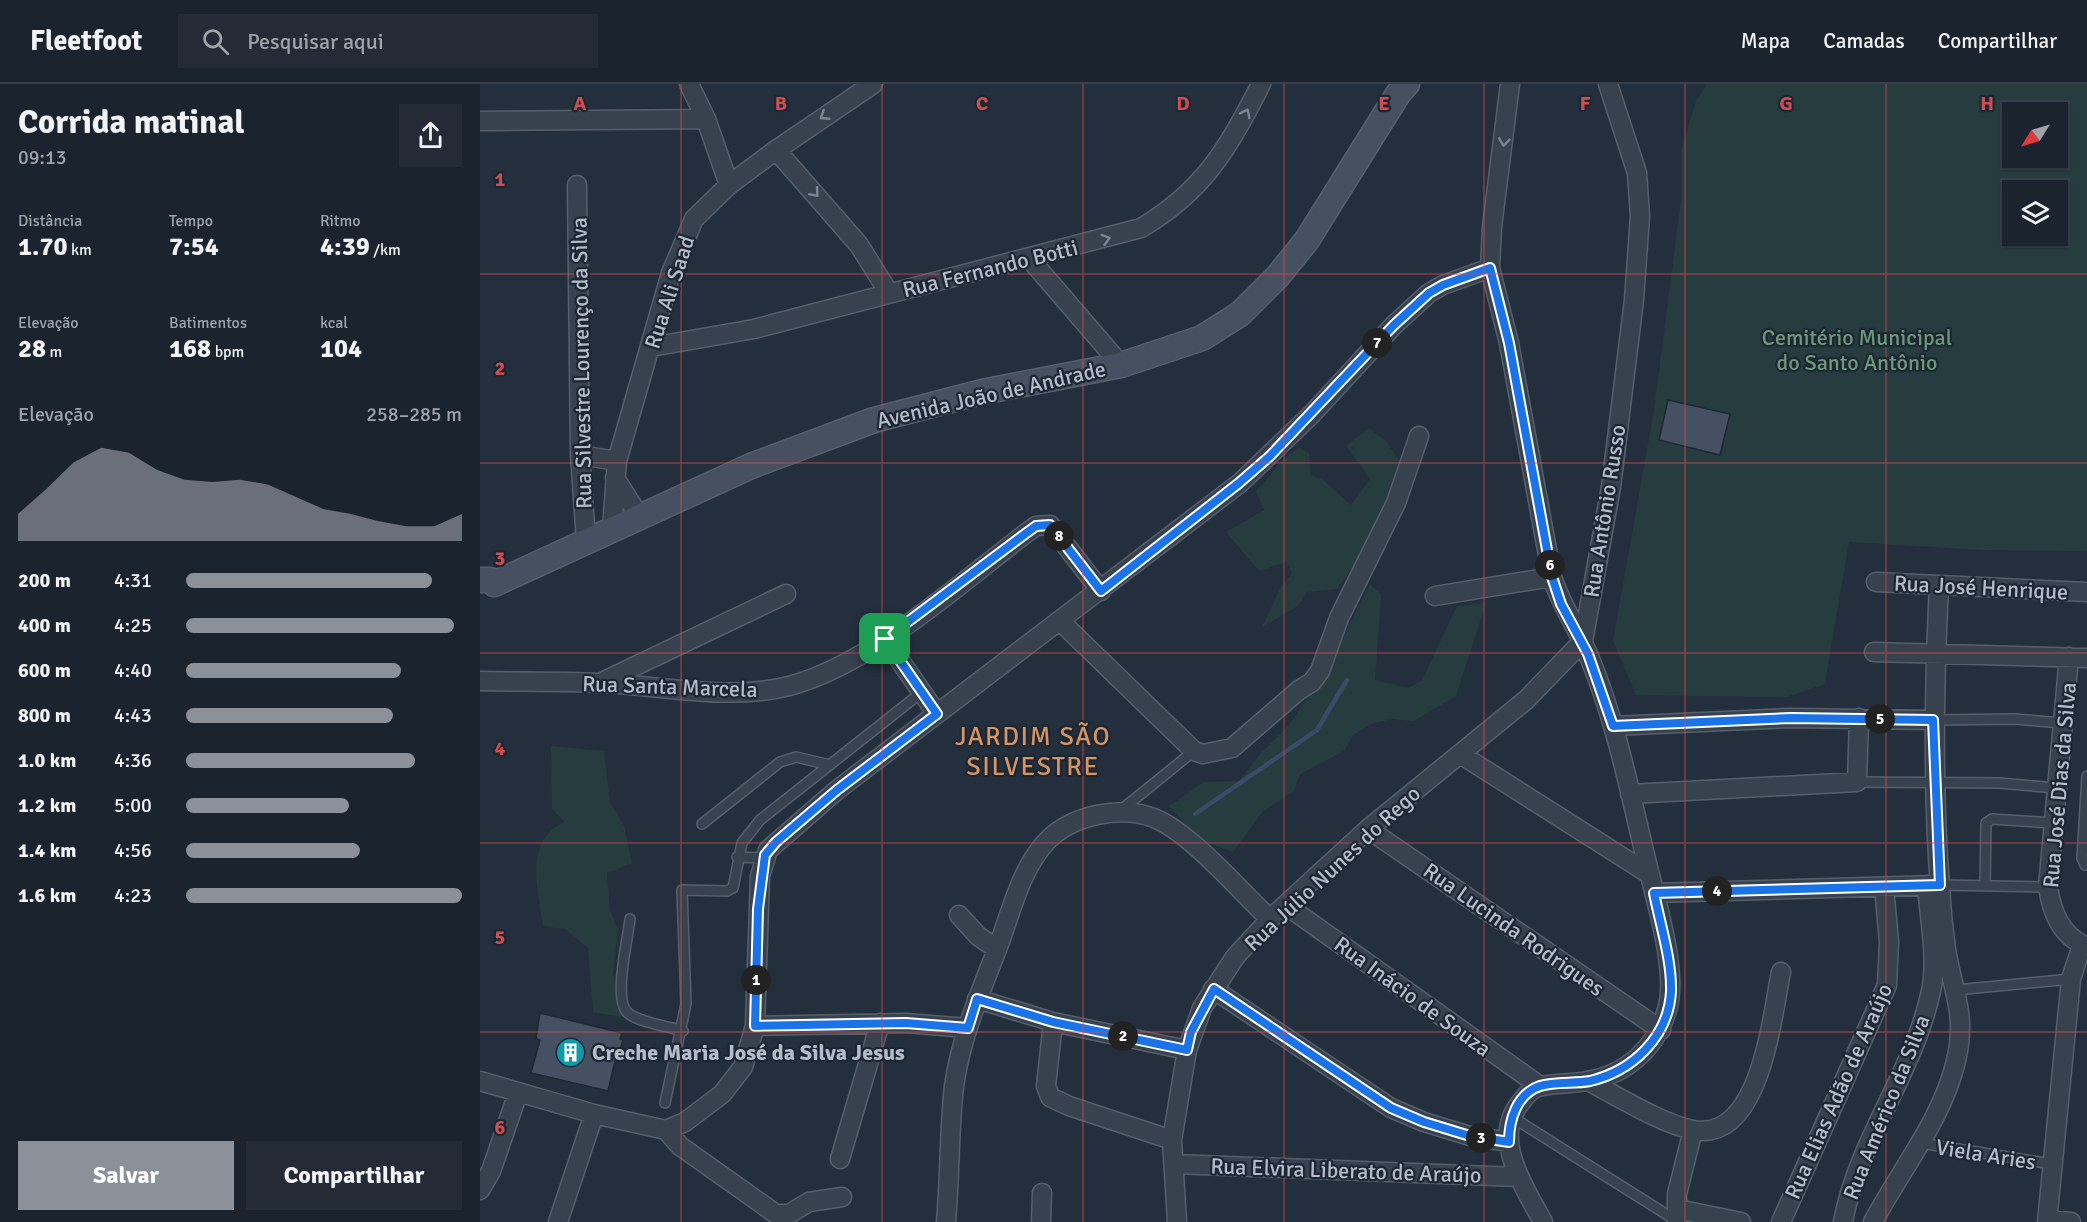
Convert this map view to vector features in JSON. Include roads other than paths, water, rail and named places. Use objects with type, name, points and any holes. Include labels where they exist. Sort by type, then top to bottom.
[{"type":"main road","name":"Avenida João de Andrade","points":[[480,580],[490,580],[494,584],[751,466],[874,420],[982,392],[1121,364],[1202,339],[1240,314],[1278,276],[1307,240],[1396,87]]},
{"type":"street","points":[[688,84],[706,118],[729,185]]},
{"type":"street","name":"Rua Ali Saad","points":[[612,529],[616,470],[671,273],[694,219],[729,185],[873,84]]},
{"type":"street","name":"Rua Fernando Botti","points":[[651,347],[754,329],[1141,228],[1170,212],[1208,173],[1237,131],[1261,84]]},
{"type":"street","points":[[1510,84],[1492,226],[1490,268],[1509,343],[1552,577],[1561,604],[1582,641],[1613,726],[1654,893],[1671,977],[1671,994],[1661,1030],[1645,1051],[1624,1068],[1588,1081],[1539,1086],[1527,1094],[1512,1116],[1509,1124],[1509,1142],[1519,1177],[1543,1222]]},
{"type":"street","name":"Rua Antônio Russo","points":[[1582,641],[1611,487],[1634,300],[1640,216],[1637,173],[1608,84]]},
{"type":"street","points":[[480,121],[706,118]]},
{"type":"street","points":[[776,150],[859,244],[889,293]]},
{"type":"street","name":"Rua Silvestre Lourenço da Silva","points":[[577,185],[580,454],[586,541]]},
{"type":"street","points":[[1029,258],[1121,364]]},
{"type":"street","points":[[480,1081],[594,1114],[666,1130],[685,1122],[733,1082],[743,1067],[755,1026],[758,909],[764,858],[776,842],[837,790],[1101,591],[1239,483],[1270,456],[1394,325],[1429,293],[1443,285],[1490,268]]},
{"type":"street","points":[[1060,621],[1194,751],[1203,754],[1232,748],[1299,690],[1312,682],[1320,671],[1339,618],[1396,503],[1419,436]]},
{"type":"street","points":[[580,454],[616,470],[639,516]]},
{"type":"street","name":"Rua Santa Marcela","points":[[480,681],[601,683],[734,691],[766,690],[810,679],[854,659],[885,639],[1025,534],[1044,524],[1050,525],[1101,591]]},
{"type":"street","points":[[1436,596],[1552,577]]},
{"type":"street","name":"Rua José Henrique","points":[[1876,582],[2087,592]]},
{"type":"street","points":[[1872,1222],[1920,1143],[1944,1098],[1956,1062],[1961,1031],[1956,990],[1933,885],[1936,784],[1933,720],[1939,585]]},
{"type":"street","points":[[601,683],[786,594]]},
{"type":"street","points":[[885,639],[937,714]]},
{"type":"street","name":"Rua Júlio Nunes do Rego","points":[[1177,1222],[1172,1140],[1187,1050],[1191,1032],[1214,989],[1235,957],[1270,919],[1287,906],[1368,828],[1526,700],[1582,641]]},
{"type":"street","points":[[1874,652],[2078,658]]},
{"type":"street","name":"Rua José Dias da Silva","points":[[2047,1221],[2071,980],[2084,946],[2059,923],[2052,910],[2048,887],[2062,723],[2078,658]]},
{"type":"street","points":[[1613,726],[1791,718],[1933,720]]},
{"type":"street","points":[[1630,794],[1857,782],[1859,718]]},
{"type":"street","points":[[1460,754],[1649,874]]},
{"type":"street","points":[[946,1222],[955,1084],[968,1028],[1022,881],[1042,847],[1065,826],[1090,818],[1118,813],[1154,818],[1180,835],[1270,919]]},
{"type":"street","name":"Rua Lucinda Rodrigues","points":[[1368,828],[1661,1030]]},
{"type":"street","points":[[1654,893],[1933,885]]},
{"type":"street","name":"Rua Américo da Silva","points":[[1843,1222],[1857,1167],[1914,1047],[1932,988],[1933,885]]},
{"type":"street","name":"Rua Elias Adão de Araújo","points":[[1780,1222],[1887,985],[1889,942],[1884,887]]},
{"type":"street","name":"Rua Inácio de Souza","points":[[1287,906],[1539,1086]]},
{"type":"street","points":[[960,915],[978,936],[997,949]]},
{"type":"street","points":[[1588,1081],[1651,1113],[1694,1130],[1706,1130],[1728,1122],[1739,1113],[1749,1097],[1764,1053],[1781,972]]},
{"type":"street","points":[[1932,988],[1956,990]]},
{"type":"street","points":[[1214,989],[1391,1108],[1424,1122],[1470,1136],[1509,1142]]},
{"type":"street","points":[[977,999],[1053,1022],[1187,1050]]},
{"type":"street","points":[[1053,1022],[1046,1086],[1050,1096],[1069,1106],[1172,1140]]},
{"type":"street","points":[[755,1026],[880,1023],[968,1028]]},
{"type":"street","points":[[840,1159],[880,1023]]},
{"type":"street","points":[[480,1190],[491,1170],[518,1093]]},
{"type":"street","points":[[558,1222],[594,1114]]},
{"type":"street","points":[[666,1130],[680,1146],[776,1214],[789,1214],[809,1202],[842,1197]]},
{"type":"street","points":[[1694,1130],[1679,1186],[1677,1217],[1741,1222]]},
{"type":"street","name":"Rua Elvira Liberato de Araújo","points":[[1174,1164],[1519,1177]]},
{"type":"street","points":[[1041,1222],[1042,1193]]},
{"type":"street","points":[[2047,1221],[2071,1222]]},
{"type":"lane","points":[[665,1103],[682,1031],[687,977],[681,890],[727,891],[733,888],[737,857],[742,843],[760,820],[922,692]]},
{"type":"lane","points":[[1933,720],[2015,719],[2062,723]]},
{"type":"lane","points":[[1118,813],[1194,751]]},
{"type":"lane","points":[[702,824],[780,762],[796,757],[830,765]]},
{"type":"lane","points":[[2085,865],[2082,858],[2087,776]]},
{"type":"lane","points":[[1857,782],[1999,783],[2056,788]]},
{"type":"lane","points":[[1985,886],[1986,823],[1992,819],[2053,823]]},
{"type":"lane","points":[[737,857],[764,858]]},
{"type":"lane","points":[[1933,885],[2048,887]]},
{"type":"lane","points":[[630,919],[620,991],[622,1006],[630,1015],[682,1031]]},
{"type":"lane","points":[[1956,990],[2071,980]]},
{"type":"lane","points":[[1512,1116],[1677,1217]]},
{"type":"lane","name":"Viela Aries","points":[[1920,1143],[2052,1164]]},
{"type":"waterway","points":[[1195,814],[1317,730],[1347,680]]},
{"type":"place","name":"Creche Maria José da Silva Jesus","points":[[571,1052]]},
{"type":"district","name":"JARDIM SÃO SILVESTRE","points":[[1033,751]]},
{"type":"park label","name":"Cemitério Municipal do Santo Antônio","points":[[1857,350]]}]
